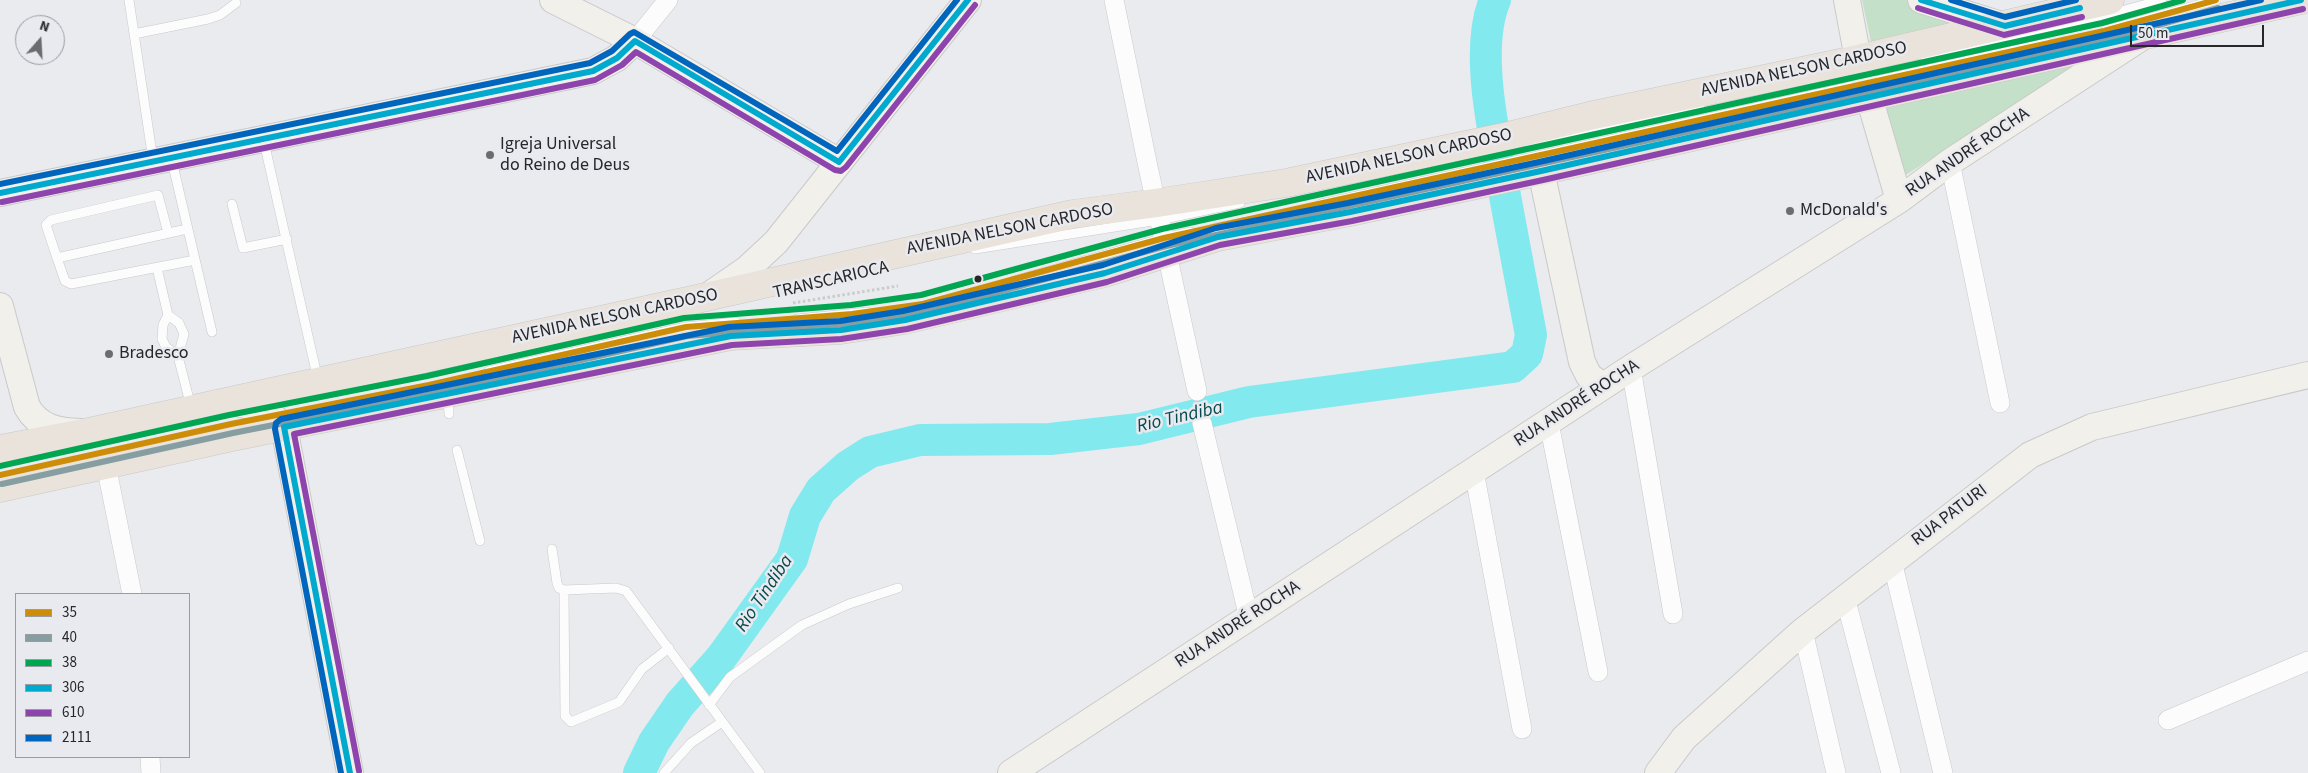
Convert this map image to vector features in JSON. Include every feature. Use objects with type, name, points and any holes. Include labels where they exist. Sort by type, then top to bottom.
[{"type":"main road","points":[[553,0],[634,41],[839,162]]},
{"type":"main road","points":[[716,301],[732,282],[766,252],[968,0]]},
{"type":"main road","points":[[1847,0],[1864,77],[1899,200]]},
{"type":"main road","points":[[1921,0],[2005,26]]},
{"type":"main road","name":"AVENIDA NELSON CARDOSO","points":[[0,449],[89,432],[318,381],[716,301],[1073,214],[1158,212],[1286,183],[1498,158],[1541,171],[1864,77],[2005,26],[2110,0]]},
{"type":"main road","name":"AVENIDA NELSON CARDOSO","points":[[0,488],[103,466],[273,417],[448,404],[731,336],[841,330],[905,320],[1077,280],[1165,245],[1350,212],[1498,158],[1589,116],[2144,36],[2301,0]]},
{"type":"main road","name":"RUA ANDRÉ ROCHA","points":[[1011,773],[1630,368],[1899,200],[1950,162],[2144,36]]},
{"type":"main road","points":[[0,193],[593,70],[618,58],[634,41]]},
{"type":"main road","points":[[1541,171],[1582,362],[1589,376],[1603,386]]},
{"type":"main road","points":[[0,306],[27,407],[33,418],[44,425],[60,431],[89,432]]},
{"type":"main road","name":"RUA PATURI","points":[[1658,773],[1684,738],[1803,631],[2030,455],[2092,427],[2308,375]]},
{"type":"main road","points":[[229,400],[273,417],[350,773]]},
{"type":"street","points":[[634,41],[668,0]]},
{"type":"street","points":[[1114,0],[1197,391]]},
{"type":"street","points":[[1950,162],[2000,403]]},
{"type":"street","points":[[1630,368],[1673,614]]},
{"type":"street","points":[[1549,422],[1598,672]]},
{"type":"street","points":[[1202,423],[1249,618]]},
{"type":"street","points":[[103,466],[132,593]]},
{"type":"street","points":[[1474,471],[1522,729]]},
{"type":"street","points":[[1892,561],[1943,773]]},
{"type":"street","points":[[1845,598],[1891,773]]},
{"type":"street","points":[[1803,631],[1836,773]]},
{"type":"street","points":[[2168,720],[2308,661]]},
{"type":"street","points":[[150,758],[151,773]]},
{"type":"lane","points":[[129,0],[134,34],[163,160],[195,260],[212,332]]},
{"type":"lane","points":[[1864,77],[2162,0]]},
{"type":"lane","points":[[1864,77],[2104,31],[2216,0]]},
{"type":"lane","points":[[134,34],[208,19],[220,15],[236,3]]},
{"type":"lane","points":[[263,139],[318,381]]},
{"type":"lane","points":[[168,233],[158,195],[48,221],[46,226],[65,281],[71,284],[195,260]]},
{"type":"lane","points":[[232,204],[243,248],[287,239]]},
{"type":"lane","points":[[966,251],[1158,212]]},
{"type":"lane","points":[[57,258],[186,229]]},
{"type":"lane","name":"TRANSCARIOCA","points":[[0,475],[686,327],[852,314],[923,304],[1165,245]]},
{"type":"lane","points":[[157,268],[168,315],[163,325],[162,339],[166,347],[178,356]]},
{"type":"lane","name":"TRANSCARIOCA","points":[[0,462],[273,417],[716,301]]},
{"type":"lane","points":[[168,315],[180,323],[184,334],[178,356],[192,409]]},
{"type":"lane","points":[[457,450],[480,540]]},
{"type":"lane","points":[[103,466],[104,501]]},
{"type":"lane","points":[[552,549],[559,588],[564,590],[621,588],[626,591],[760,773]]},
{"type":"lane","points":[[706,701],[730,677],[802,625],[848,604],[898,588]]},
{"type":"lane","points":[[564,590],[565,716],[571,722],[619,702],[642,669],[669,648]]},
{"type":"lane","points":[[664,773],[691,743],[722,722]]},
{"type":"path","points":[[793,303],[898,286]]},
{"type":"green space","points":[[1862,0],[1909,0],[1982,25],[1872,47]]},
{"type":"green space","points":[[2078,65],[1901,178],[1880,104]]},
{"type":"waterway","name":"Rio Tindiba","points":[[639,773],[654,742],[680,704],[721,658],[792,559],[805,516],[821,490],[848,466],[870,452],[920,440],[1050,439],[1139,429],[1249,402],[1513,367],[1527,354],[1531,335],[1488,97],[1486,45],[1489,21],[1495,0]]},
{"type":"transit line","name":"2111","points":[[0,184],[590,63],[612,51],[634,32],[837,151],[957,0]]},
{"type":"transit line","name":"306","points":[[0,193],[593,71],[617,58],[635,41],[839,162],[968,0]]},
{"type":"transit line","name":"306","points":[[1921,0],[2005,26],[2080,8]]},
{"type":"transit line","name":"2111","points":[[1951,0],[2005,17],[2076,0]]},
{"type":"transit line","name":"38","points":[[0,466],[229,415],[427,376],[684,318],[851,305],[921,295],[1162,229],[2102,23],[2183,0]]},
{"type":"transit line","name":"35","points":[[0,475],[231,424],[429,385],[686,327],[852,314],[923,304],[1164,238],[2104,31],[2216,0]]},
{"type":"transit line","name":"2111","points":[[341,773],[275,429],[276,423],[281,419],[729,327],[840,321],[903,311],[1103,265],[1216,228],[1348,203],[1539,162],[2261,0]]},
{"type":"transit line","name":"306","points":[[350,773],[284,427],[731,336],[841,330],[905,320],[1105,273],[1218,237],[1350,212],[1541,171],[2301,0]]},
{"type":"transit line","name":"610","points":[[2,202],[595,80],[622,65],[636,52],[835,170],[841,171],[975,5]]},
{"type":"transit line","name":"610","points":[[1918,8],[2004,35],[2082,17]]},
{"type":"transit line","name":"40","points":[[2,484],[233,433],[431,394],[687,336],[853,323],[925,312],[1166,246],[2106,40],[2218,8]]},
{"type":"transit line","name":"610","points":[[359,771],[294,434],[732,345],[841,339],[907,329],[1107,282],[1220,245],[1352,221],[1543,180],[2303,9]]},
{"type":"place","name":"Igreja Universal do Reino de Deus","points":[[490,155]]},
{"type":"place","name":"McDonald's","points":[[1790,211]]},
{"type":"place","name":"Bradesco","points":[[109,354]]}]
